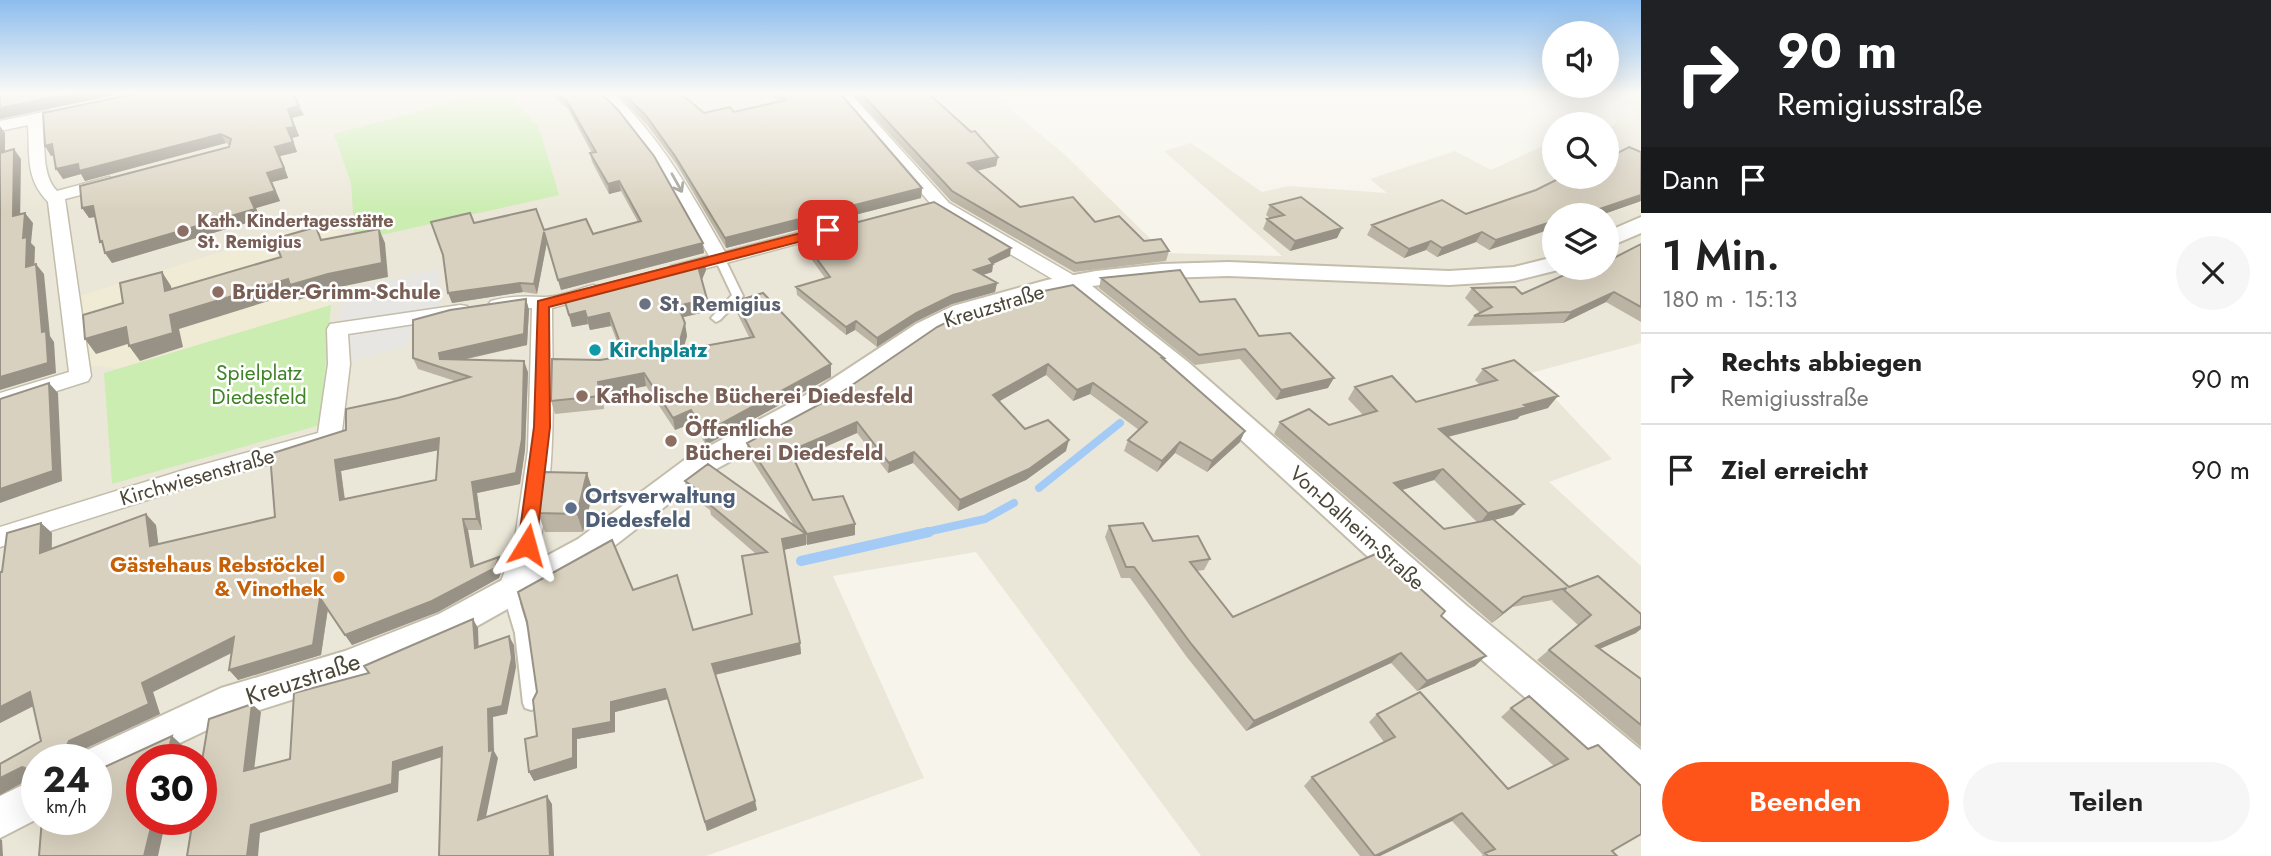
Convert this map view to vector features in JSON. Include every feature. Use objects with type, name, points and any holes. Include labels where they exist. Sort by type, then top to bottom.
[{"type":"street","points":[[0,401],[80,376],[57,201],[44,188],[39,177],[37,132]]},
{"type":"street","points":[[641,132],[666,163],[720,259]]},
{"type":"street","points":[[873,132],[930,203],[1073,283]]},
{"type":"street","points":[[54,197],[121,179]]},
{"type":"street","points":[[657,275],[856,223]]},
{"type":"street","points":[[1619,235],[1641,224]]},
{"type":"street","name":"Kreuzstraße","points":[[112,757],[221,705],[348,666],[404,645],[510,593],[589,548],[696,466],[827,397],[933,325],[984,305],[1073,283],[1162,271],[1229,269],[1483,277],[1514,274],[1542,267]]},
{"type":"street","name":"Von-Dalheim-Straße","points":[[1073,283],[1180,368],[1455,616],[1641,774]]},
{"type":"street","points":[[510,593],[527,545],[540,450],[542,304],[606,288]]},
{"type":"street","name":"Kirchwiesenstraße","points":[[0,537],[187,478],[329,439],[338,364],[338,329],[523,301],[534,300],[542,304]]},
{"type":"street","points":[[0,818],[21,806]]},
{"type":"lane","points":[[716,318],[738,296],[720,259]]},
{"type":"lane","points":[[510,593],[522,633],[531,703]]},
{"type":"shaded area","points":[[0,132],[1038,132],[1064,154],[1165,253],[1282,256],[1164,151],[1191,143],[1262,192],[1288,186],[1387,193],[1370,179],[1455,151],[1491,170],[1542,147],[1542,189],[1619,189],[1619,132],[1641,132],[1641,343],[1531,373],[1612,459],[1549,482],[1641,566],[1641,856],[1201,856],[976,552],[833,576],[924,778],[706,856],[0,856]]},
{"type":"shaded area","name":"Brüder-Grimm-Schule","points":[[339,215],[345,287],[331,305],[118,369],[89,365],[80,296]]},
{"type":"shaded area","points":[[440,268],[441,322],[411,332],[407,346],[339,364],[337,329],[344,297],[349,289]]},
{"type":"green space","points":[[540,132],[559,195],[355,241],[351,183],[334,134]]},
{"type":"green space","name":"Spielplatz Diedesfeld","points":[[331,305],[320,425],[112,484],[104,373]]},
{"type":"building","points":[[44,132],[289,132],[293,142],[275,147],[284,168],[267,173],[275,191],[250,198],[255,209],[105,253],[102,241],[100,242],[93,206],[82,208],[80,186],[229,147],[231,139],[221,134],[79,171],[78,164],[56,169],[52,144],[45,146]]},
{"type":"building","points":[[584,132],[635,132],[654,156],[703,243],[558,280],[544,232],[534,284],[520,283],[448,293],[443,255],[431,222],[470,213],[474,223],[536,209],[544,230],[586,219],[593,234],[641,221],[619,181],[608,184],[590,153],[596,152]]},
{"type":"building","points":[[658,132],[874,132],[922,188],[725,238]]},
{"type":"building","points":[[897,132],[976,132],[998,157],[968,163],[1020,207],[1073,197],[1095,222],[1119,216],[1144,241],[1161,239],[1169,251],[1076,263],[952,191]]},
{"type":"building","points":[[1629,147],[1641,152],[1641,195],[1617,203],[1542,203],[1542,225],[1496,240],[1482,232],[1442,248],[1431,241],[1409,249],[1372,225],[1442,200],[1466,214],[1542,187],[1619,189],[1619,152]]},
{"type":"building","points":[[14,149],[13,216],[25,213],[23,238],[27,237],[26,267],[36,264],[42,332],[46,331],[48,363],[0,377],[0,153]]},
{"type":"building","points":[[1301,197],[1342,228],[1295,241],[1267,219],[1284,215],[1270,205]]},
{"type":"building","points":[[934,202],[1011,248],[989,259],[993,264],[974,270],[997,283],[953,295],[916,313],[877,338],[856,321],[846,327],[796,287],[830,277],[801,237]]},
{"type":"building","points":[[316,227],[321,240],[379,229],[382,263],[290,285],[288,279],[170,315],[173,333],[129,346],[126,327],[85,339],[83,315],[123,303],[120,283],[162,272],[165,291],[281,257],[274,239]]},
{"type":"building","points":[[1641,244],[1641,307],[1614,292],[1571,312],[1474,316],[1492,307],[1472,288],[1515,287],[1522,294],[1553,280],[1619,280],[1619,255]]},
{"type":"building","points":[[705,258],[699,270],[707,299],[678,306],[685,323],[677,351],[754,337],[736,301],[763,293],[831,364],[704,433],[691,410],[673,418],[644,373],[598,382],[600,396],[551,401],[552,359],[600,360],[625,356],[609,313],[587,318],[585,311],[569,315],[563,295]]},
{"type":"building","points":[[1180,270],[1200,302],[1235,299],[1259,336],[1290,333],[1334,378],[1281,390],[1245,349],[1199,355],[1101,278]]},
{"type":"building","points":[[1073,285],[1164,358],[1245,431],[1212,461],[1180,442],[1162,461],[1128,440],[1147,422],[1093,383],[1077,390],[1048,364],[993,395],[1025,429],[1048,420],[1069,440],[1029,469],[960,500],[914,452],[889,463],[857,422],[790,451],[813,500],[843,496],[855,524],[807,534],[747,443],[839,394],[937,327],[974,309]]},
{"type":"building","points":[[526,299],[524,334],[439,353],[440,359],[524,361],[522,439],[516,473],[472,482],[477,519],[463,519],[471,567],[499,557],[495,568],[432,601],[345,635],[320,598],[313,645],[229,670],[234,637],[142,683],[149,704],[69,741],[68,744],[36,744],[41,741],[30,692],[0,707],[0,572],[7,533],[41,523],[40,553],[146,514],[150,546],[275,517],[270,454],[346,430],[346,409],[398,398],[470,377],[413,358],[413,320],[450,310]],"holes":[[[439,438],[436,480],[340,500],[335,460]]]},
{"type":"building","points":[[1514,360],[1558,396],[1524,405],[1527,407],[1439,429],[1524,504],[1488,513],[1443,469],[1394,483],[1444,529],[1493,519],[1569,587],[1598,576],[1641,614],[1641,626],[1596,646],[1641,679],[1641,725],[1549,650],[1591,615],[1564,590],[1567,588],[1523,597],[1503,613],[1280,422],[1309,409],[1329,425],[1377,411],[1355,387],[1392,376],[1416,402],[1497,380],[1483,369]]},
{"type":"building","points":[[49,383],[53,471],[0,489],[0,399]]},
{"type":"building","points":[[708,464],[806,534],[782,539],[800,643],[712,664],[755,801],[705,822],[665,689],[611,702],[611,722],[573,729],[573,758],[529,772],[525,739],[537,736],[533,700],[537,692],[527,622],[518,592],[612,540],[633,590],[677,575],[693,630],[752,614],[742,556],[767,552],[709,504],[713,501],[685,481]]},
{"type":"building","points":[[544,472],[587,473],[577,514],[538,513]]},
{"type":"building","points":[[1143,523],[1153,541],[1198,536],[1210,559],[1190,562],[1233,617],[1380,552],[1445,611],[1441,616],[1486,656],[1427,681],[1401,653],[1254,721],[1192,645],[1134,567],[1126,567],[1109,526]]},
{"type":"building","points":[[473,619],[475,648],[509,636],[512,658],[502,706],[488,709],[489,751],[493,750],[478,820],[547,796],[550,856],[439,856],[442,747],[393,762],[392,784],[251,825],[247,856],[187,856],[190,835],[217,835],[217,744],[205,744],[209,719],[252,704],[244,771],[290,759],[294,693],[369,673],[364,666]]},
{"type":"building","points":[[1420,692],[1508,789],[1568,759],[1511,708],[1529,696],[1588,749],[1598,745],[1641,786],[1641,834],[1612,851],[1617,856],[1488,856],[1485,853],[1495,849],[1462,813],[1375,856],[1312,777],[1395,737],[1377,714]]},
{"type":"building","points":[[172,736],[170,744],[155,744]]},
{"type":"building","points":[[21,752],[21,768],[0,778],[0,764]]},
{"type":"building","points":[[126,757],[126,835],[149,835],[144,856],[39,856],[41,835],[112,835],[112,764]]},
{"type":"waterway","points":[[1039,488],[1120,423]]},
{"type":"waterway","points":[[922,533],[985,519],[1014,503]]},
{"type":"waterway","points":[[801,561],[929,532]]},
{"type":"place","name":"Kath. Kindertagesstätte St. Remigius","points":[[183,231]]},
{"type":"place","name":"Brüder-Grimm-Schule","points":[[218,292]]},
{"type":"place","name":"St. Remigius","points":[[645,304]]},
{"type":"place","name":"Kirchplatz","points":[[595,350]]},
{"type":"place","name":"Katholische Bücherei Diedesfeld","points":[[582,396]]},
{"type":"place","name":"Öffentliche Bücherei Diedesfeld","points":[[671,441]]},
{"type":"place","name":"Ortsverwaltung Diedesfeld","points":[[571,508]]},
{"type":"place","name":"Gästehaus Rebstöckel & Vinothek","points":[[339,577]]},
{"type":"route","points":[[527,545],[542,427],[542,304],[828,230]]}]
